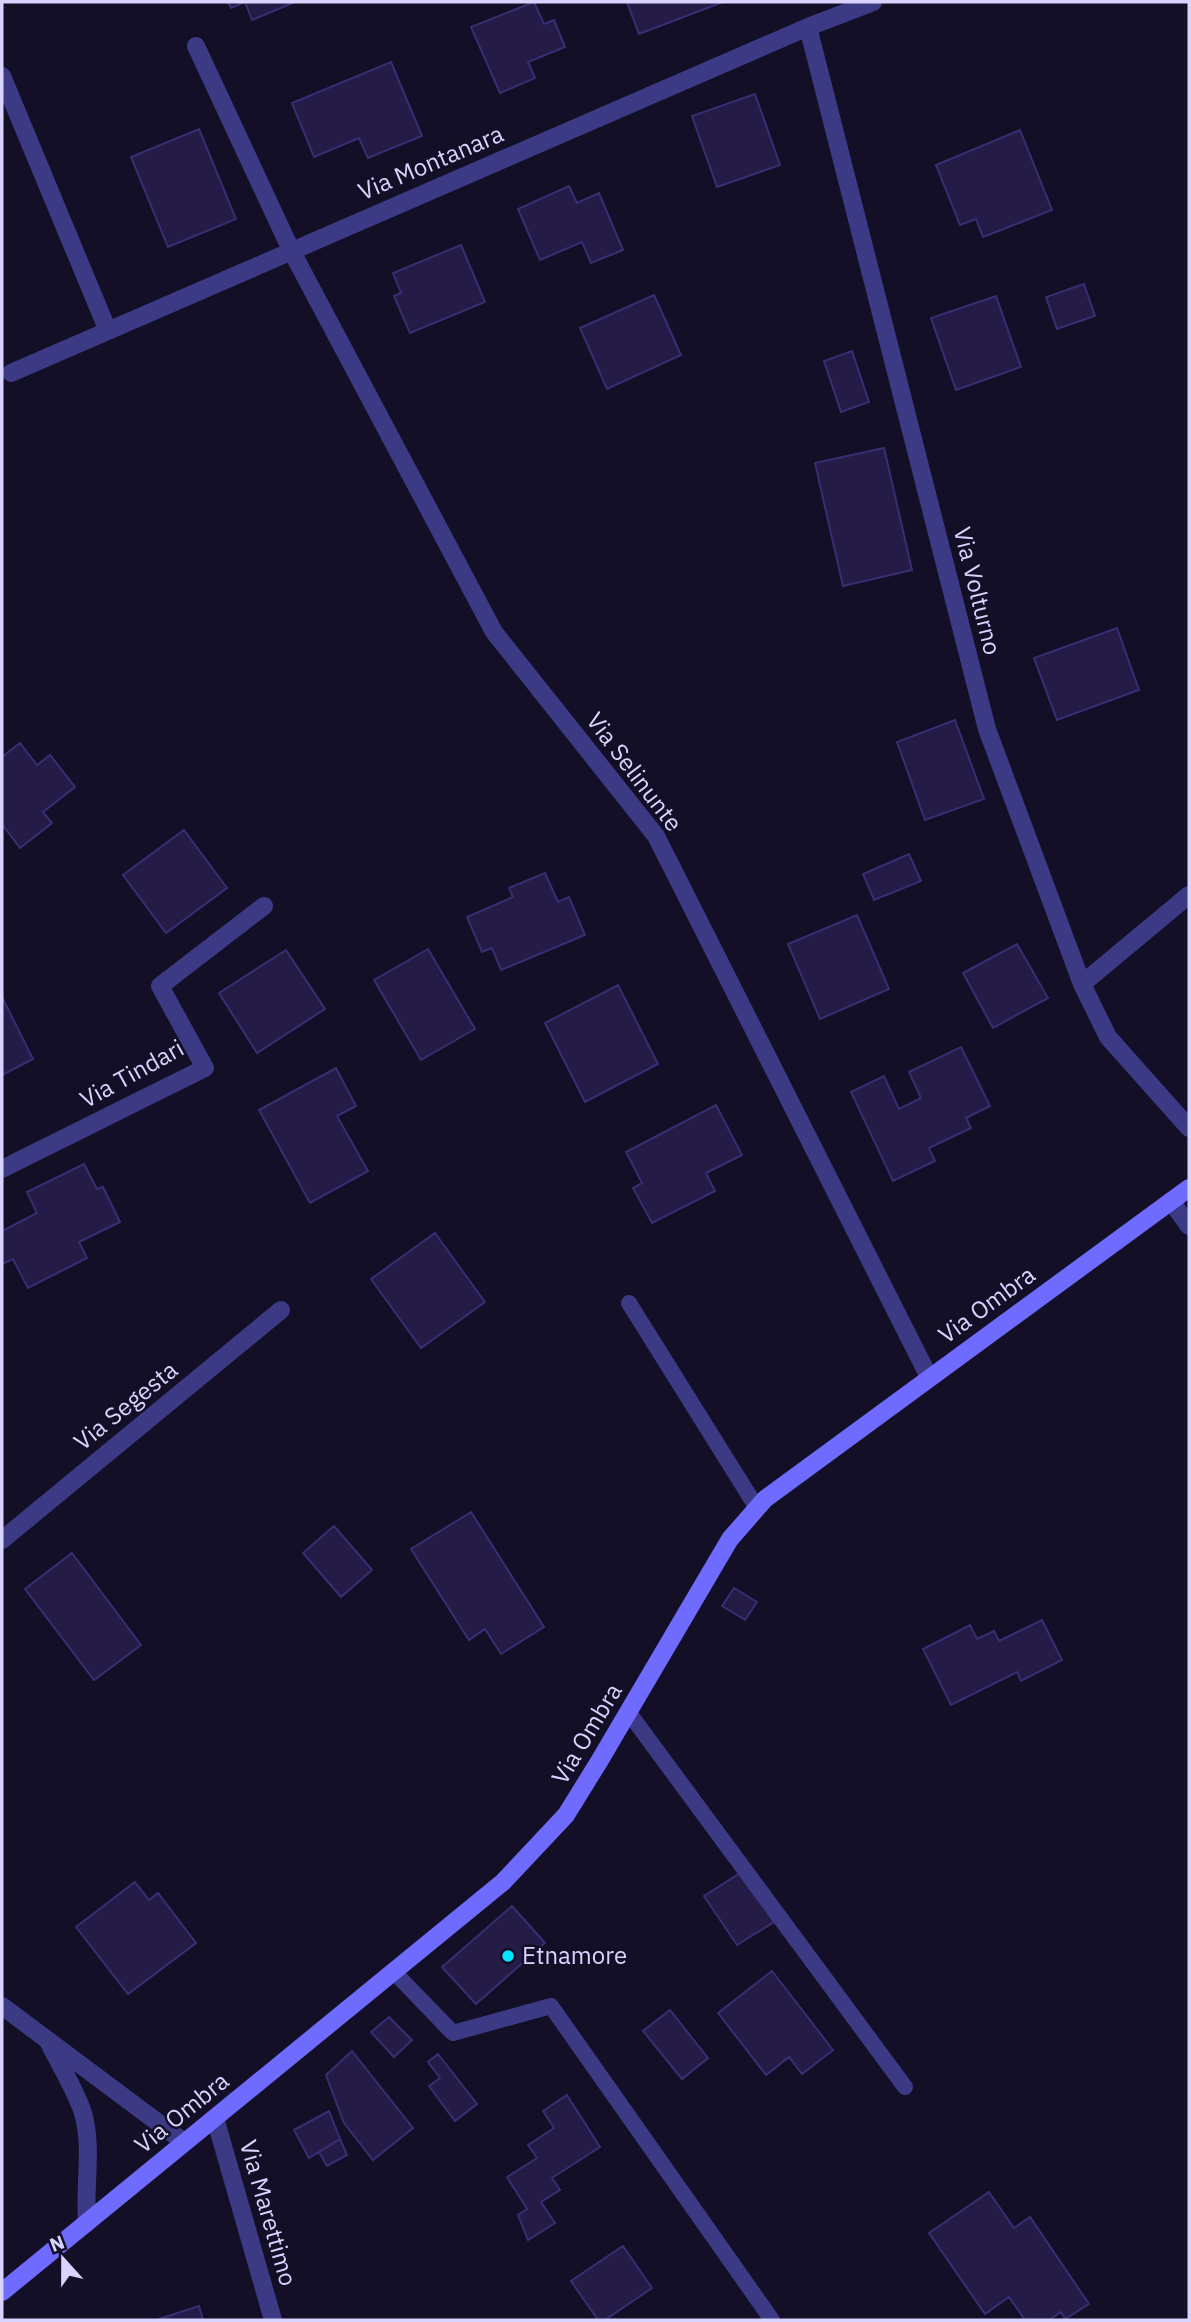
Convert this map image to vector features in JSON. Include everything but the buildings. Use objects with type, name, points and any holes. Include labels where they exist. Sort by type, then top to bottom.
[{"type":"main road","name":"Via Ombra","points":[[2,2292],[503,1882],[539,1845],[566,1815],[730,1539],[765,1499],[1189,1188]]},
{"type":"street","name":"Via Montanara","points":[[11,373],[808,27],[873,2]]},
{"type":"street","name":"Via Volturno","points":[[808,27],[988,729],[1082,984],[1108,1037],[1189,1128]]},
{"type":"street","name":"Via Selinunte","points":[[196,46],[291,250],[494,632],[656,836],[929,1377]]},
{"type":"street","points":[[2,76],[108,331]]},
{"type":"street","points":[[1082,984],[1189,895]]},
{"type":"street","name":"Via Tindari","points":[[2,1169],[205,1068],[160,986],[264,906]]},
{"type":"street","points":[[1171,1201],[1189,1226]]},
{"type":"street","name":"Via Segesta","points":[[2,1539],[281,1310]]},
{"type":"street","points":[[2,2006],[184,2142]]},
{"type":"street","points":[[48,2040],[83,2112],[88,2150],[85,2198],[87,2222]]},
{"type":"street","name":"Via Marettimo","points":[[215,2118],[273,2320]]},
{"type":"lane","points":[[629,1303],[757,1508]]},
{"type":"lane","points":[[629,1713],[905,2087]]},
{"type":"lane","points":[[394,1972],[453,2033],[551,2006],[772,2320]]},
{"type":"place","name":"Etnamore","points":[[508,1956]]}]
